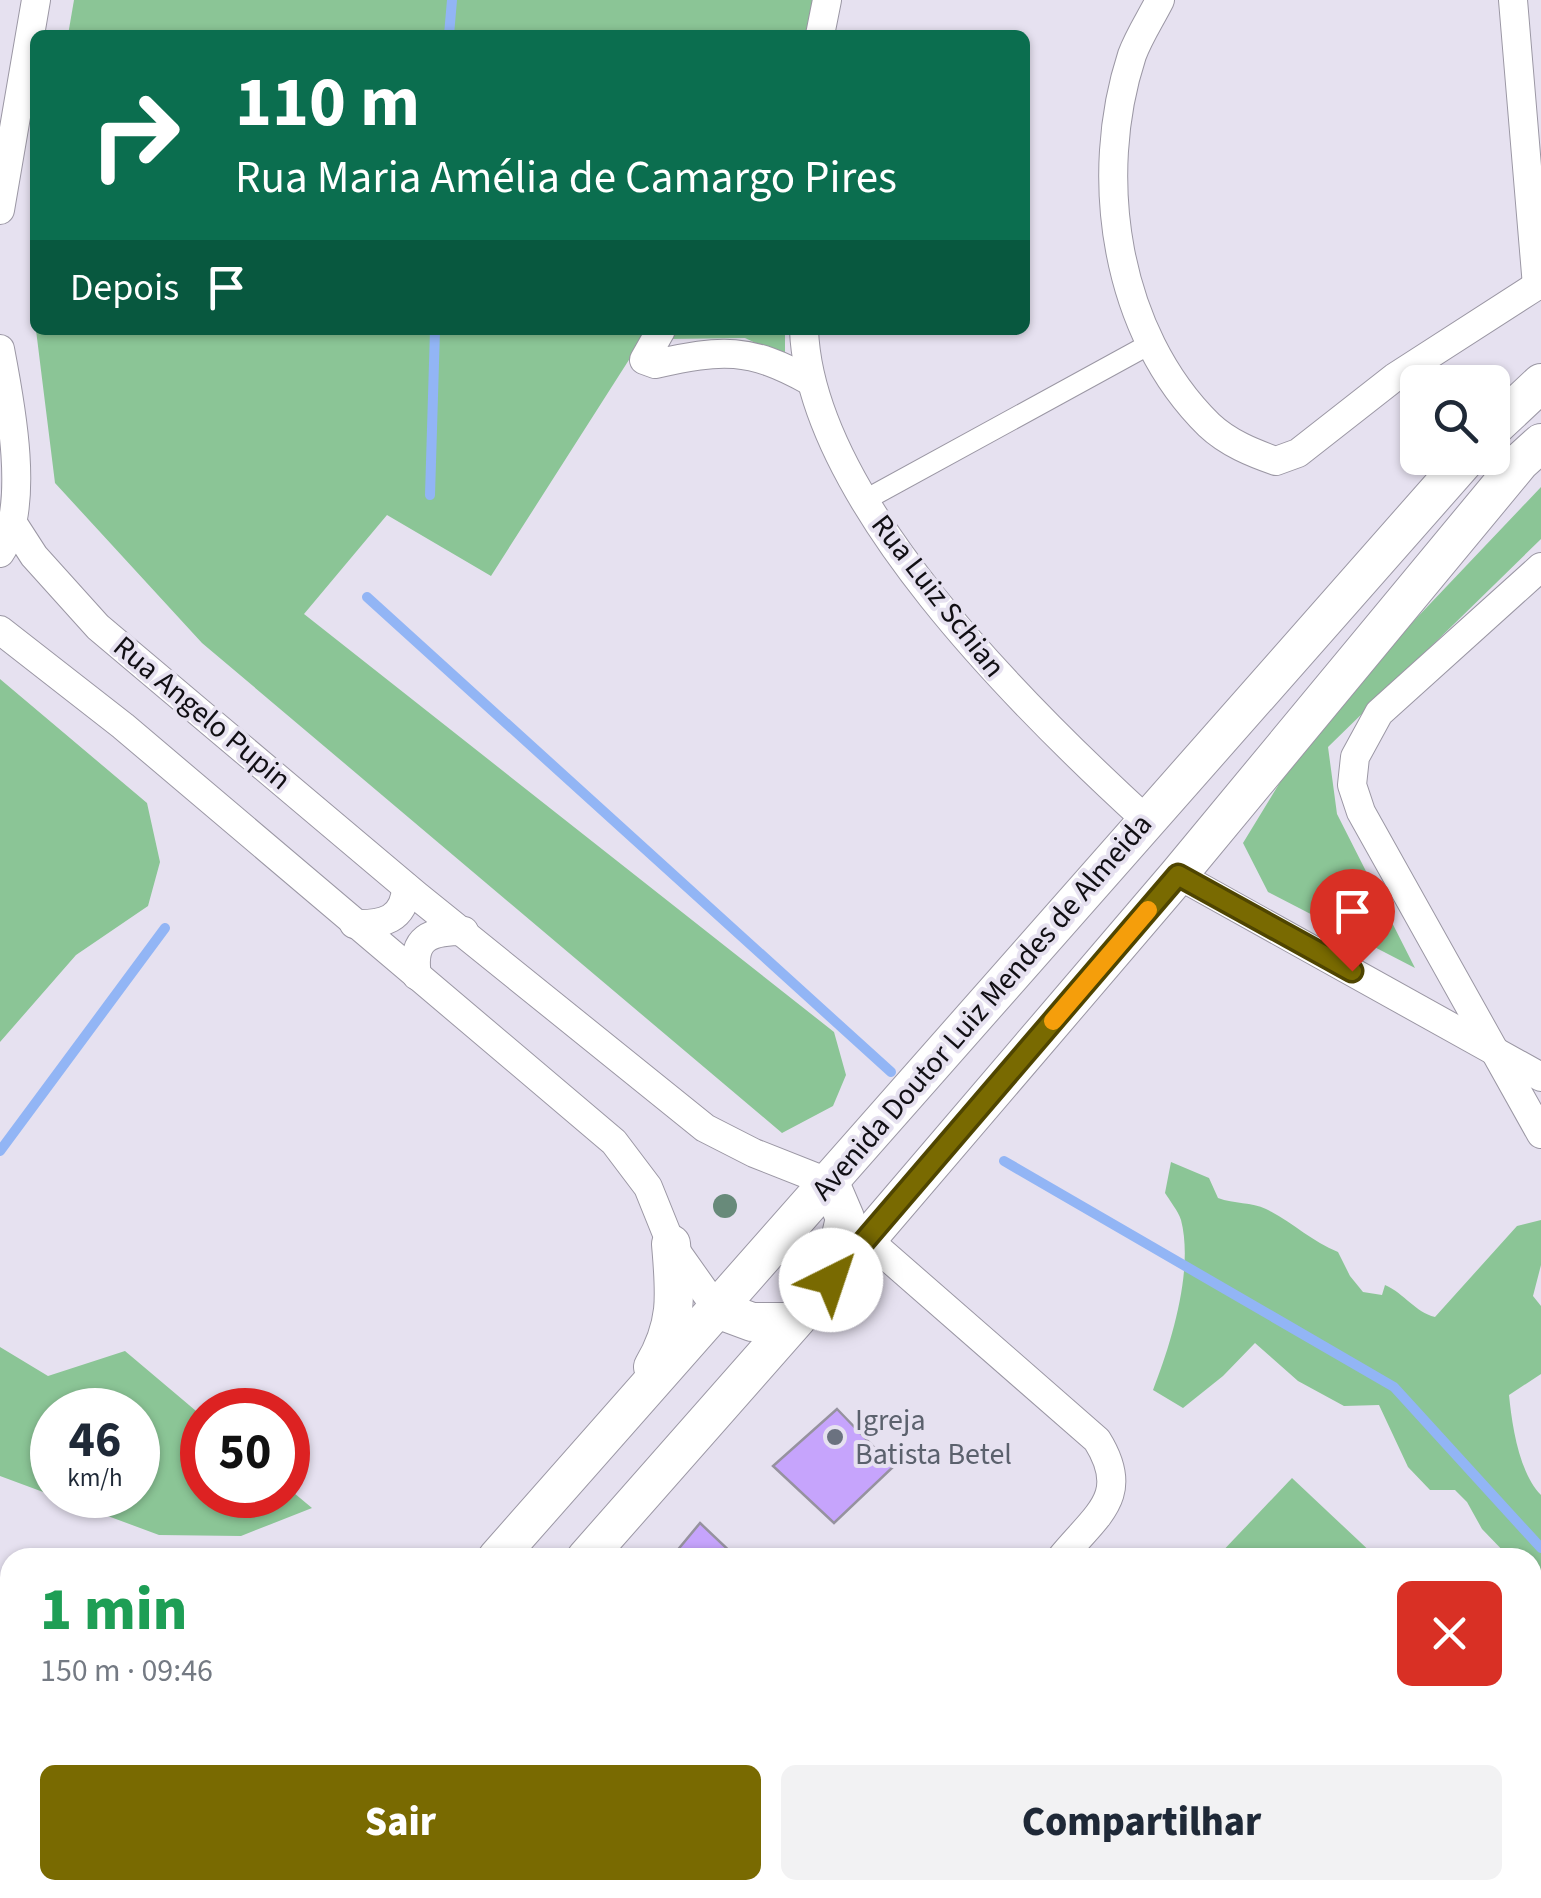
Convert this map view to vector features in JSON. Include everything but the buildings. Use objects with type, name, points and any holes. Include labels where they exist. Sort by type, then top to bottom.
[{"type":"main road","points":[[1510,412],[1541,383]]},
{"type":"main road","name":"Avenida Doutor Luiz Mendes de Almeida","points":[[595,1548],[831,1280],[1178,875],[1508,476],[1541,443]]},
{"type":"main road","name":"Avenida Doutor Luiz Mendes de Almeida","points":[[506,1548],[830,1182],[928,1064],[1452,475]]},
{"type":"main road","points":[[830,1182],[845,1218],[831,1280]]},
{"type":"main road","points":[[632,1404],[668,1342],[676,1303],[671,1244]]},
{"type":"main road","points":[[718,1309],[752,1322],[793,1322]]},
{"type":"street","points":[[31,30],[36,0]]},
{"type":"street","points":[[821,30],[827,0]]},
{"type":"street","points":[[1160,0],[1133,54],[1115,138],[1114,211],[1127,280],[1150,344],[1178,388],[1210,426],[1232,442],[1276,462],[1298,454],[1395,377],[1539,284],[1513,0]]},
{"type":"street","points":[[0,210],[30,35]]},
{"type":"street","points":[[659,335],[644,360],[656,364],[738,351],[784,366],[810,380]]},
{"type":"street","name":"Rua Luiz Schian","points":[[805,335],[810,380],[840,457],[865,500],[972,647],[1034,715],[1145,819]]},
{"type":"street","points":[[865,500],[1150,344]]},
{"type":"street","points":[[0,349],[14,461],[14,525],[0,553]]},
{"type":"street","name":"Rua Angelo Pupin","points":[[14,525],[34,556],[98,627],[406,887],[706,1128],[754,1153],[830,1182]]},
{"type":"street","points":[[1541,567],[1379,713],[1359,746],[1352,785],[1361,812],[1541,1134]]},
{"type":"street","name":"Rua Angelo Pupin","points":[[0,630],[123,726],[614,1142],[648,1187],[671,1244],[718,1309]]},
{"type":"street","points":[[1178,875],[1541,1076]]},
{"type":"street","points":[[354,924],[375,925],[394,916],[404,904],[406,887]]},
{"type":"street","points":[[416,976],[414,958],[424,939],[445,931],[464,931]]},
{"type":"street","points":[[867,1238],[1097,1440],[1113,1466],[1113,1488],[1107,1502],[1069,1548]]},
{"type":"green space","points":[[74,0],[816,0],[808,30],[69,30]]},
{"type":"green space","points":[[37,335],[645,335],[491,576],[387,515],[304,614],[834,1032],[846,1075],[833,1106],[782,1133],[202,643],[55,483]]},
{"type":"green space","points":[[670,335],[785,335],[785,357],[745,338],[667,339]]},
{"type":"green space","points":[[1541,487],[1541,539],[1328,747],[1337,814],[1415,968],[1268,892],[1243,843],[1315,725]]},
{"type":"green space","points":[[0,679],[147,803],[160,862],[148,906],[76,955],[0,1042]]},
{"type":"green space","points":[[1171,1162],[1209,1178],[1218,1198],[1266,1209],[1338,1252],[1363,1292],[1382,1295],[1385,1285],[1435,1317],[1517,1226],[1541,1220],[1541,1265],[1533,1296],[1541,1306],[1541,1374],[1509,1395],[1522,1462],[1541,1495],[1541,1548],[1500,1548],[1455,1490],[1430,1490],[1408,1467],[1379,1405],[1344,1406],[1298,1381],[1255,1343],[1223,1376],[1183,1408],[1153,1390],[1173,1329],[1185,1261],[1181,1220],[1165,1193]]},
{"type":"green space","points":[[0,1347],[48,1376],[125,1351],[180,1397],[180,1518],[287,1518],[241,1536],[159,1535],[113,1518],[160,1518],[160,1388],[30,1388],[30,1487],[0,1476]]},
{"type":"green space","points":[[1292,1478],[1366,1548],[1226,1548]]},
{"type":"waterway","points":[[449,30],[452,0]]},
{"type":"waterway","points":[[430,495],[435,335]]},
{"type":"waterway","points":[[367,597],[891,1072]]},
{"type":"waterway","points":[[0,1151],[165,928]]},
{"type":"waterway","points":[[1004,1161],[1394,1387],[1541,1548]]},
{"type":"slow traffic","points":[[1053,1021],[1148,910]]},
{"type":"place","name":"Igreja Batista Betel","points":[[835,1437]]},
{"type":"route","points":[[831,1280],[1178,875],[1352,971]]}]
